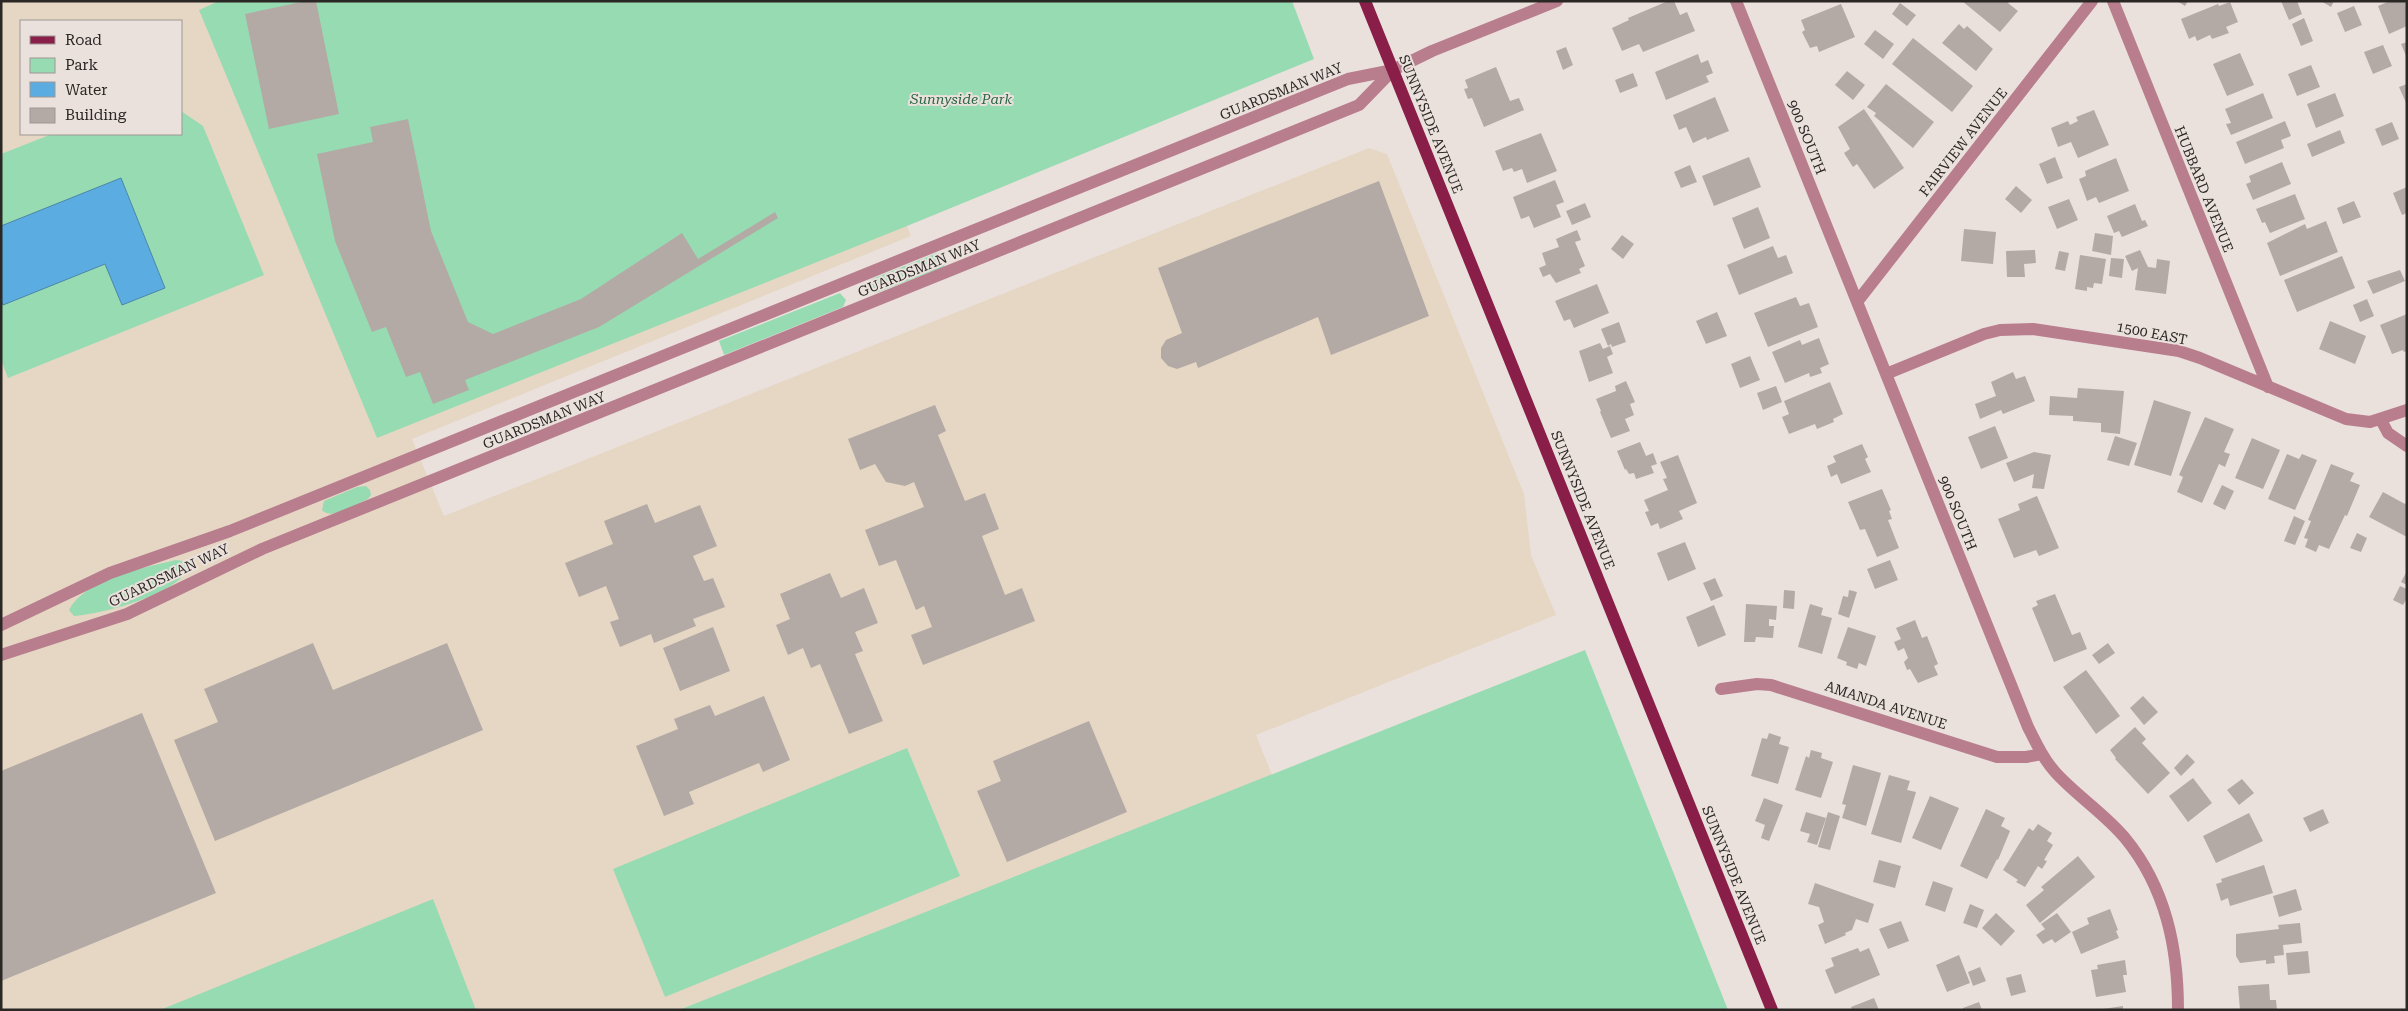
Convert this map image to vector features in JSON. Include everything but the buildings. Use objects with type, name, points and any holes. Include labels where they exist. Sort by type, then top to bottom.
[{"type":"main road","name":"SUNNYSIDE AVENUE","points":[[1365,1],[1772,1010]]},
{"type":"street","points":[[1393,70],[1432,51],[1557,1]]},
{"type":"street","name":"900 SOUTH","points":[[1736,1],[2019,708],[2042,754],[2054,772],[2125,838],[2153,883],[2172,935],[2176,960],[2178,1010]]},
{"type":"street","name":"FAIRVIEW AVENUE","points":[[1857,302],[2092,1]]},
{"type":"street","name":"HUBBARD AVENUE","points":[[2113,1],[2268,387]]},
{"type":"street","name":"GUARDSMAN WAY","points":[[1,625],[110,573],[239,528],[1339,83],[1393,70]]},
{"type":"street","name":"GUARDSMAN WAY","points":[[1,655],[127,614],[262,549],[1359,106],[1393,70]]},
{"type":"street","name":"1500 EAST","points":[[1886,374],[1984,334],[2000,330],[2033,328],[2179,352],[2200,358],[2346,419],[2370,422],[2407,410]]},
{"type":"street","points":[[2381,420],[2388,433],[2407,446]]},
{"type":"street","name":"AMANDA AVENUE","points":[[1721,689],[1750,684],[1771,685],[1998,757],[2026,757],[2042,754]]},
{"type":"shaded area","points":[[1,1],[813,1],[911,236],[412,439],[444,516],[1369,148],[1387,154],[1524,494],[1531,555],[1556,615],[1256,735],[1272,775],[684,1010],[1,1010]]},
{"type":"green space","name":"Sunnyside Park","points":[[219,1],[1292,1],[1314,59],[907,226],[377,438],[199,10]]},
{"type":"green space","points":[[182,112],[203,126],[264,275],[8,378],[1,360],[1,154],[49,135],[182,135]]},
{"type":"green space","points":[[937,253],[946,257],[944,267],[876,293],[869,289],[868,285],[872,279]]},
{"type":"green space","points":[[840,293],[846,300],[843,307],[724,355],[719,341]]},
{"type":"green space","points":[[366,486],[370,490],[371,495],[368,499],[338,513],[326,513],[322,510],[324,501],[357,487]]},
{"type":"green space","points":[[176,560],[183,561],[189,567],[182,577],[155,594],[119,607],[86,614],[74,616],[69,610],[77,600],[101,583],[132,571]]},
{"type":"green space","points":[[1585,650],[1728,1010],[679,1010]]},
{"type":"green space","points":[[907,748],[960,876],[665,997],[613,869]]},
{"type":"green space","points":[[433,899],[476,1010],[160,1010]]},
{"type":"water","points":[[121,178],[165,288],[122,305],[105,264],[3,305],[1,299],[1,226]]}]
